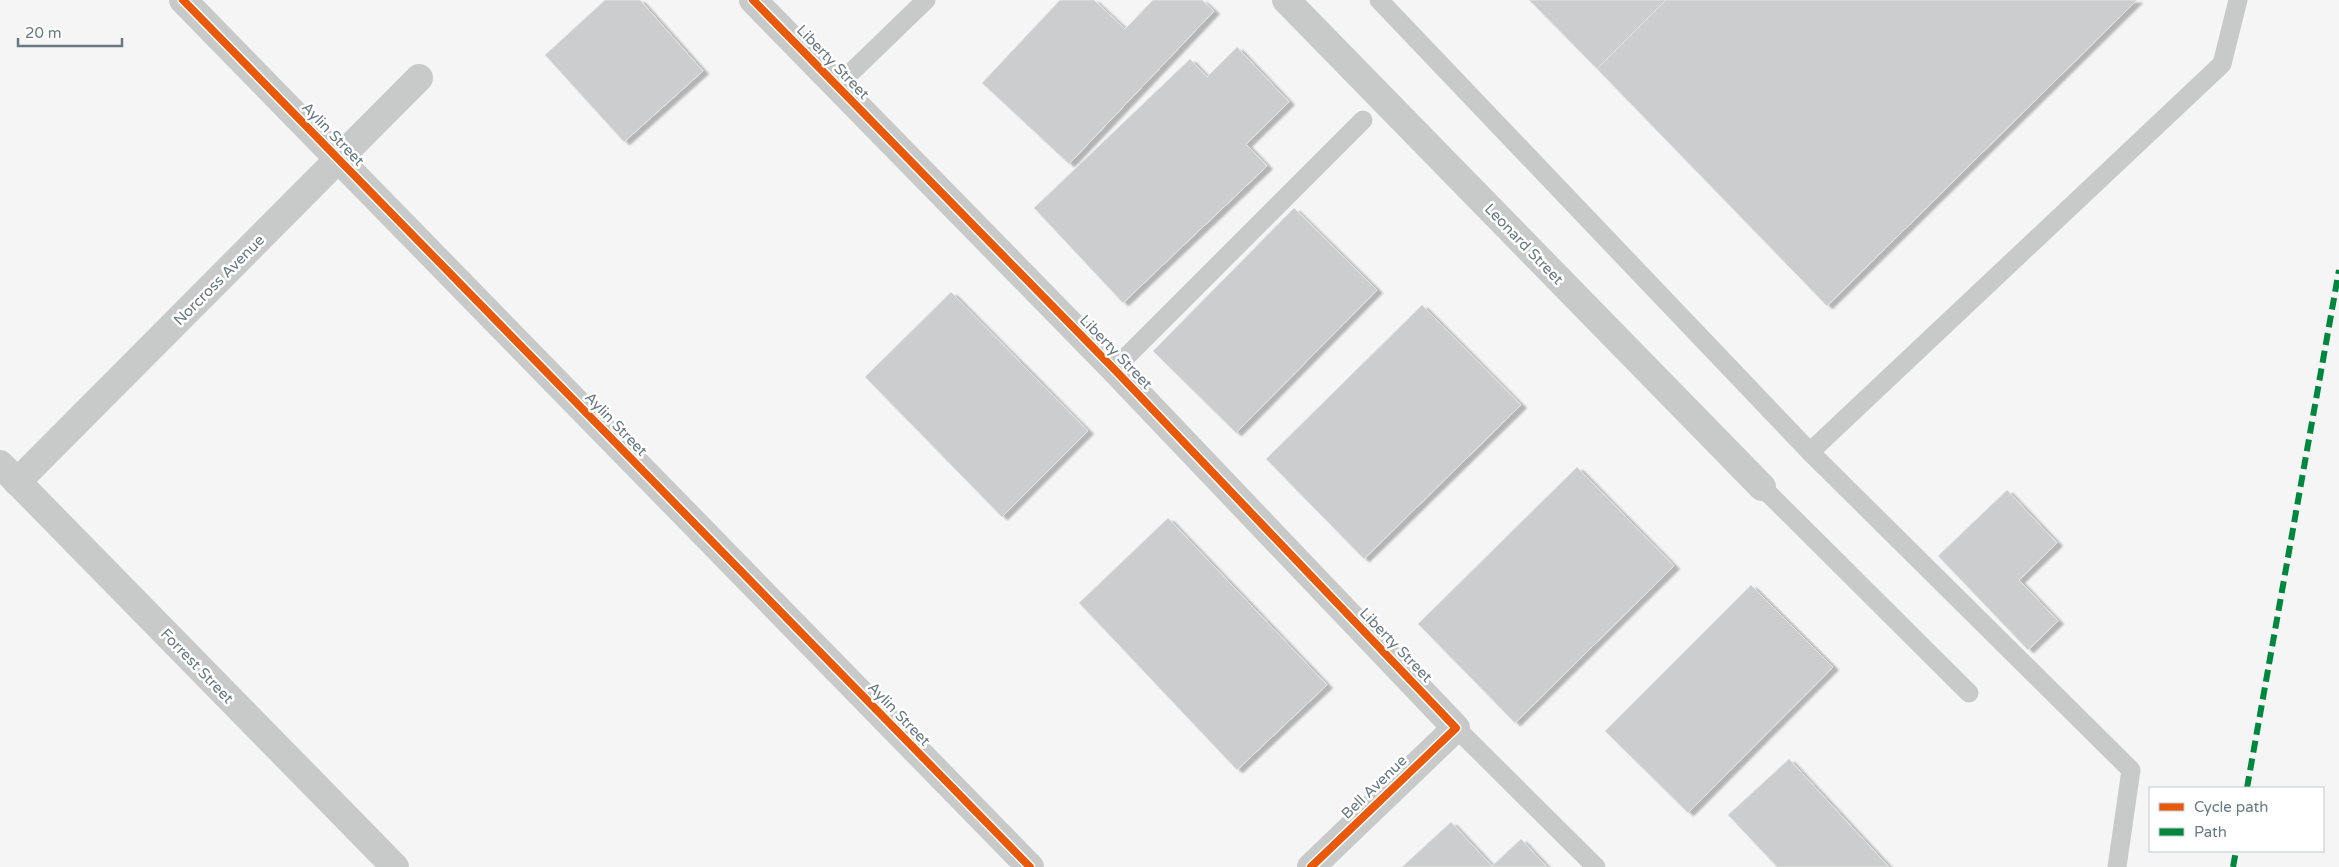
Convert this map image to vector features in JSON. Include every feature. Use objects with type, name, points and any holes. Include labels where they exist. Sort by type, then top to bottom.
[{"type":"street","name":"Aylin Street","points":[[183,0],[1030,867]]},
{"type":"street","name":"Liberty Street","points":[[753,0],[1114,369],[1456,728]]},
{"type":"street","name":"Leonard Street","points":[[1286,0],[1762,488]]},
{"type":"street","name":"Norcross Avenue","points":[[9,473],[339,160],[419,78]]},
{"type":"street","name":"Forrest Street","points":[[9,473],[394,867]]},
{"type":"street","name":"Bell Avenue","points":[[1311,867],[1456,728]]},
{"type":"lane","points":[[837,86],[926,0]]},
{"type":"lane","points":[[1379,0],[1810,452],[2131,770],[2116,867]]},
{"type":"lane","points":[[1810,452],[2222,64],[2238,0]]},
{"type":"lane","points":[[1114,369],[1363,120]]},
{"type":"lane","points":[[1762,488],[1969,693]]},
{"type":"lane","points":[[1456,728],[1596,867]]},
{"type":"building","points":[[605,0],[640,0],[703,71],[624,142],[545,55]]},
{"type":"building","points":[[1060,0],[1094,0],[1125,29],[1153,0],[1202,0],[1214,11],[1069,164],[982,83]]},
{"type":"building","points":[[1529,0],[1666,0],[1597,69]]},
{"type":"building","points":[[1666,0],[2137,0],[1827,306],[1597,69]]},
{"type":"building","points":[[1237,47],[1289,102],[1246,144],[1267,166],[1123,303],[1034,208],[1190,59],[1207,77]]},
{"type":"building","points":[[1294,208],[1377,290],[1236,433],[1153,351]]},
{"type":"building","points":[[951,292],[1088,431],[1002,517],[865,377]]},
{"type":"building","points":[[1422,305],[1521,405],[1364,559],[1266,459]]},
{"type":"building","points":[[1577,467],[1674,566],[1515,723],[1418,624]]},
{"type":"building","points":[[2007,490],[2057,543],[2019,580],[2058,621],[2028,650],[1938,556]]},
{"type":"building","points":[[1168,518],[1327,685],[1237,770],[1079,603]]},
{"type":"building","points":[[1751,585],[1833,667],[1688,813],[1605,731]]},
{"type":"building","points":[[1789,759],[1889,867],[1777,867],[1728,815]]},
{"type":"building","points":[[1451,822],[1492,866],[1521,839],[1547,867],[1402,867]]},
{"type":"marked path","points":[[2247,787],[2339,270]]},
{"type":"marked path","points":[[2233,867],[2236,852]]},
{"type":"cycle path","points":[[183,0],[1030,867]]},
{"type":"cycle path","points":[[753,0],[1114,369],[1456,728],[1311,867]]}]
